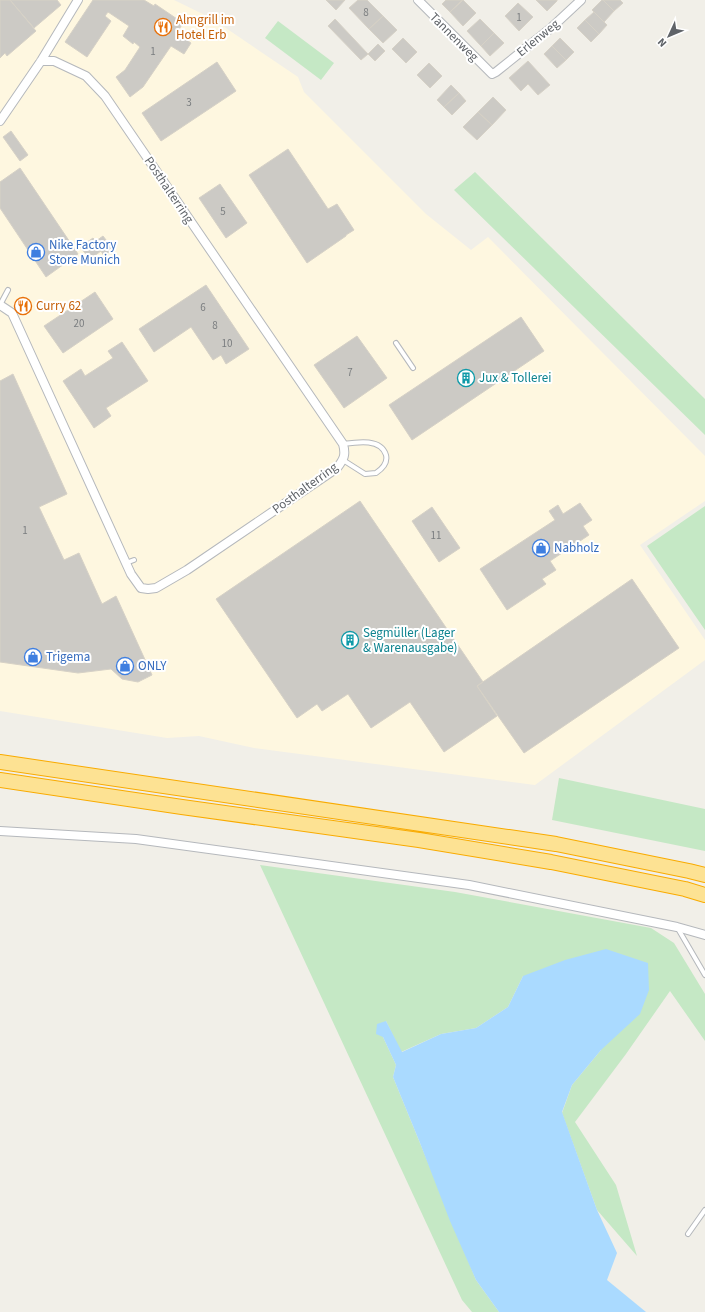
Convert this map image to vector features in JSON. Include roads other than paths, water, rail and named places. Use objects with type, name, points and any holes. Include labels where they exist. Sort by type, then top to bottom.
[{"type":"highway","points":[[0,762],[556,844],[705,875]]},
{"type":"highway","points":[[0,780],[419,840],[551,862],[685,889],[705,895]]},
{"type":"street","points":[[0,121],[41,61],[78,0]]},
{"type":"street","name":"Tannenweg","points":[[418,0],[492,74]]},
{"type":"street","name":"Erlenweg","points":[[492,74],[552,28],[581,0]]},
{"type":"street","name":"Posthalterring","points":[[0,305],[12,313],[90,480],[131,574],[141,588],[148,590],[156,588],[187,570],[337,468],[346,454],[344,444],[105,96],[86,76],[54,61],[41,61]]},
{"type":"street","points":[[0,831],[136,839],[469,885],[705,934]]},
{"type":"lane","points":[[0,305],[8,290]]},
{"type":"lane","points":[[396,343],[413,368]]},
{"type":"lane","points":[[343,460],[366,474],[376,474],[385,466],[386,458],[384,450],[378,445],[363,442],[344,444]]},
{"type":"lane","points":[[126,563],[134,560]]},
{"type":"lane","points":[[677,927],[705,975]]},
{"type":"lane","points":[[688,1234],[705,1210]]},
{"type":"water","points":[[606,949],[648,963],[649,990],[640,1014],[601,1050],[572,1085],[562,1112],[597,1210],[617,1253],[607,1280],[646,1312],[499,1312],[476,1280],[450,1221],[393,1077],[396,1065],[383,1037],[376,1034],[377,1024],[386,1021],[402,1052],[441,1034],[476,1028],[508,1007],[523,976],[565,960]]},
{"type":"place","name":"Almgrill im Hotel Erb","points":[[163,27]]},
{"type":"place","name":"Nike Factory Store Munich","points":[[36,252]]},
{"type":"place","name":"Curry 62","points":[[23,306]]},
{"type":"place","name":"Jux & Tollerei","points":[[466,378]]},
{"type":"place","name":"Nabholz","points":[[541,548]]},
{"type":"place","name":"Segmüller (Lager & Warenausgabe)","points":[[350,640]]},
{"type":"place","name":"Trigema","points":[[33,657]]},
{"type":"place","name":"ONLY","points":[[125,666]]}]
